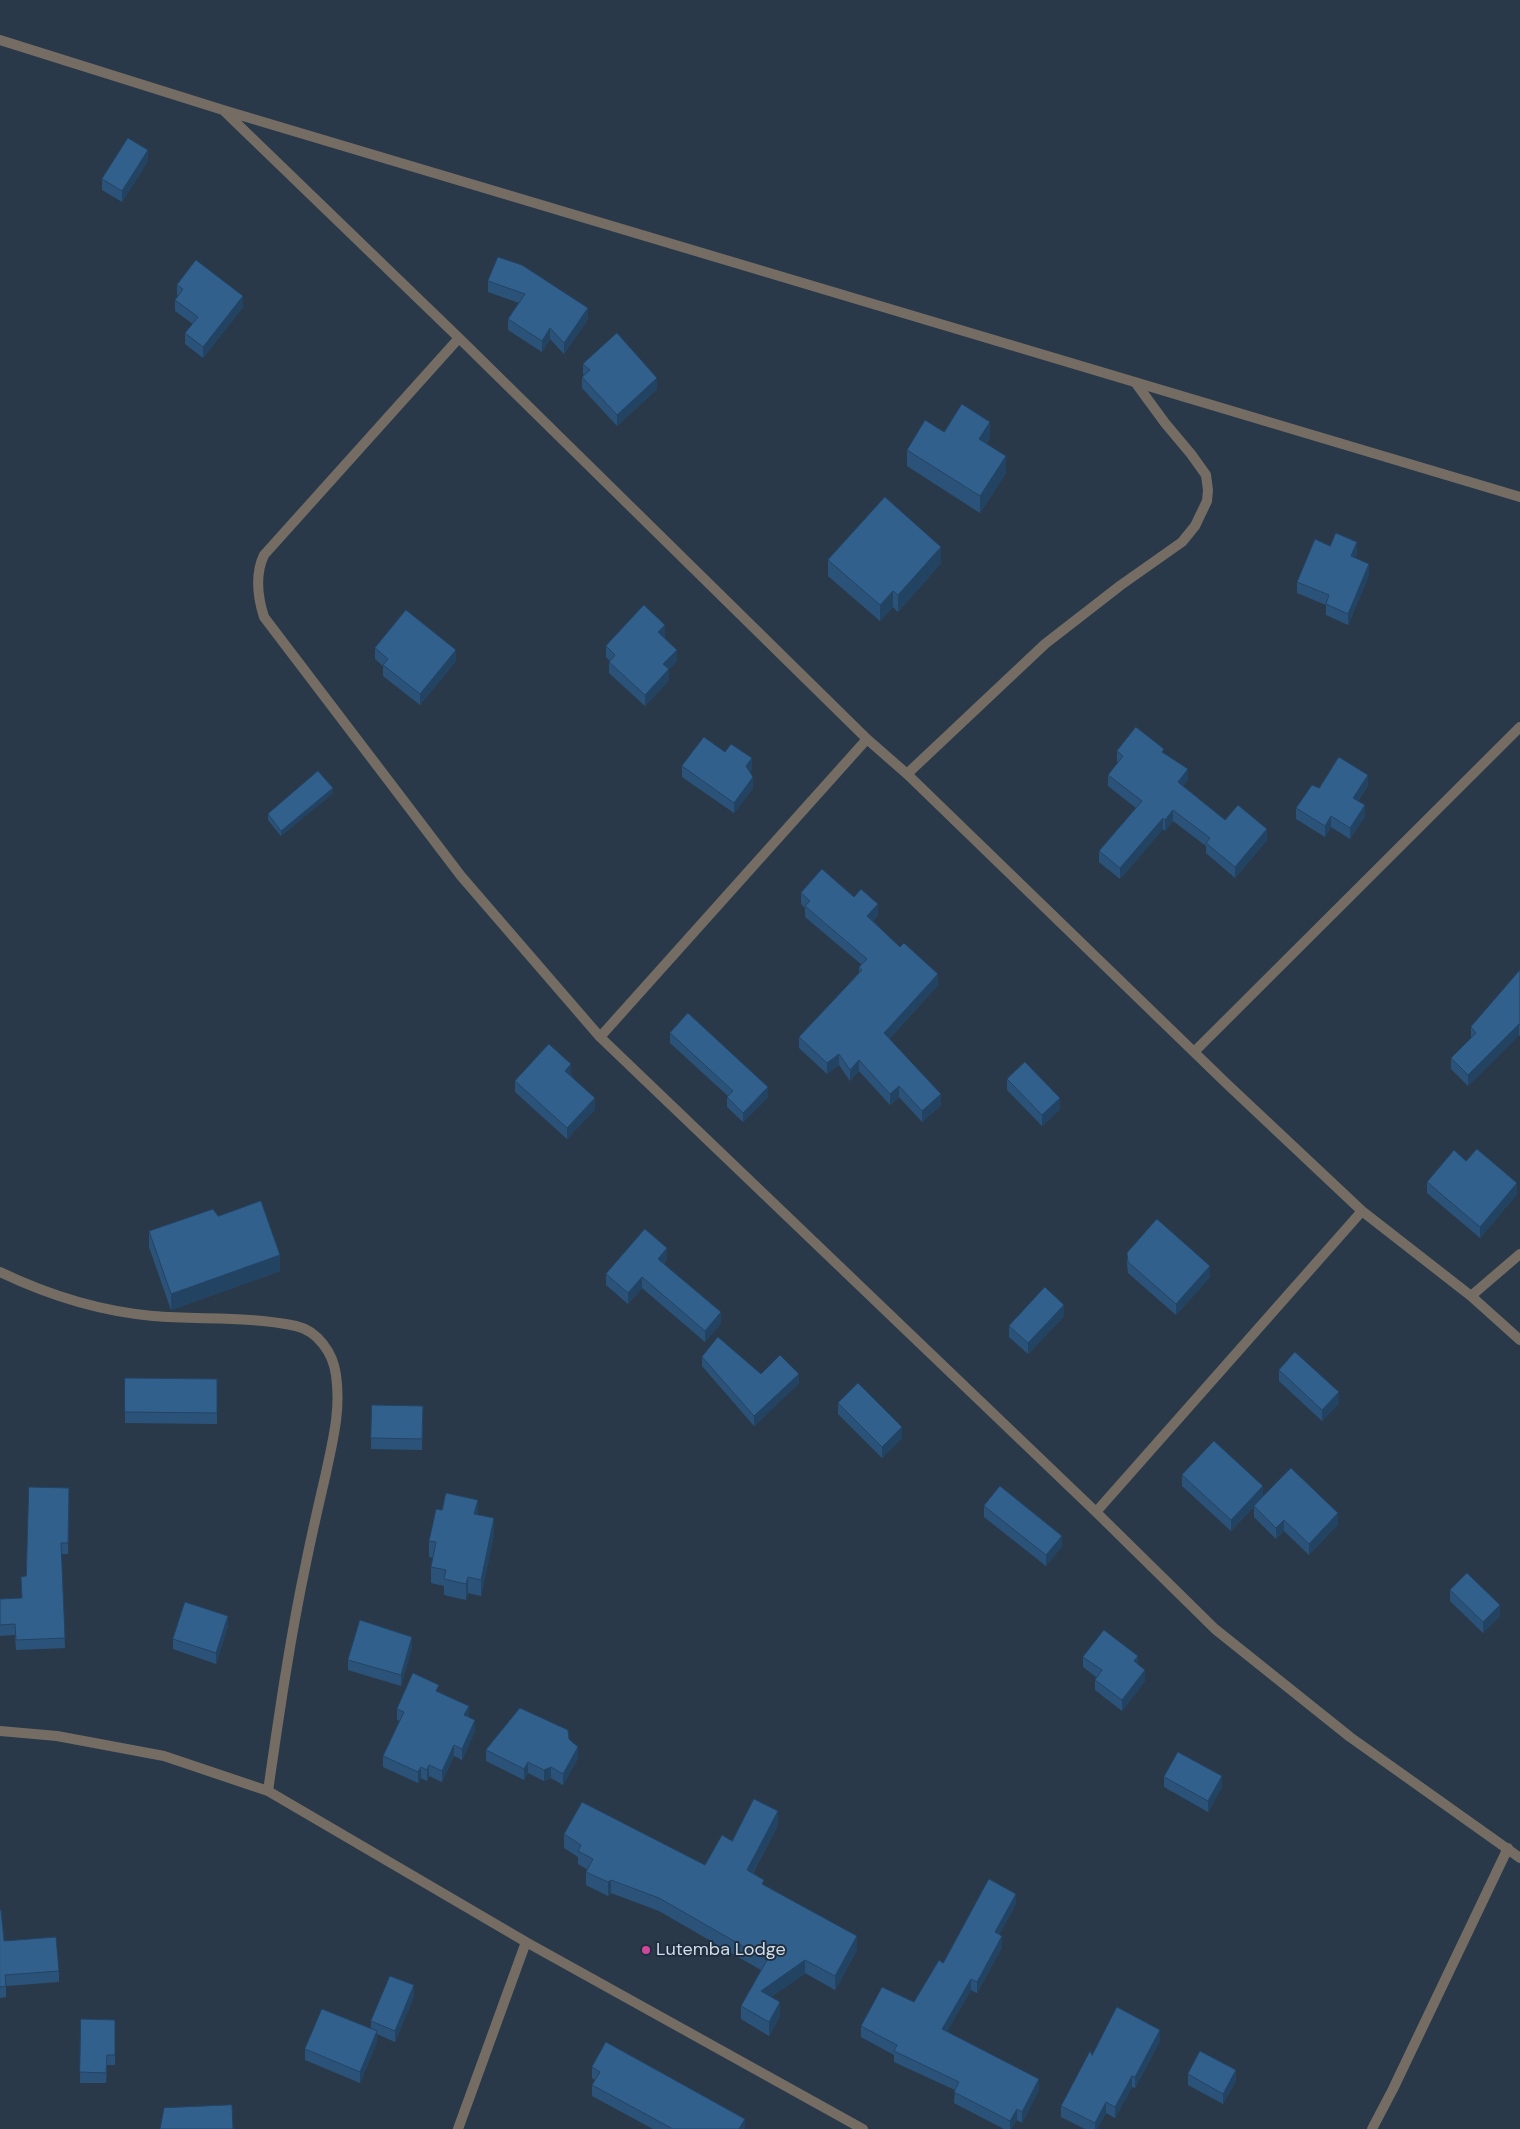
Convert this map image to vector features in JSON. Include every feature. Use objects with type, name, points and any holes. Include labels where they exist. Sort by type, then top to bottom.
[{"type":"street","points":[[0,40],[223,110],[1520,498]]},
{"type":"street","points":[[223,110],[459,338],[867,739],[907,774],[1233,1090],[1362,1211],[1471,1296],[1520,1340]]},
{"type":"street","points":[[459,338],[264,555],[260,570],[259,595],[264,617],[462,876],[600,1037],[1096,1512],[1215,1629],[1350,1737],[1520,1858]]},
{"type":"street","points":[[907,774],[1045,644],[1120,585],[1182,542],[1196,526],[1207,501],[1206,476],[1135,382]]},
{"type":"street","points":[[1194,1051],[1520,727]]},
{"type":"street","points":[[600,1037],[867,739]]},
{"type":"street","points":[[1096,1512],[1362,1211]]},
{"type":"street","points":[[1471,1296],[1520,1254]]},
{"type":"street","points":[[0,1272],[57,1297],[112,1310],[151,1316],[220,1318],[295,1326],[312,1331],[330,1356],[336,1376],[338,1416],[297,1610],[268,1791]]},
{"type":"street","points":[[0,1730],[57,1736],[164,1756],[268,1791],[526,1942],[863,2129]]},
{"type":"street","points":[[1372,2129],[1394,2089],[1508,1848]]},
{"type":"street","points":[[458,2129],[526,1942]]},
{"type":"building","points":[[128,138],[148,150],[122,191],[102,179]]},
{"type":"building","points":[[498,257],[522,265],[588,308],[564,343],[550,328],[542,341],[508,319],[525,294],[488,281]]},
{"type":"building","points":[[196,260],[243,296],[203,347],[185,333],[198,317],[175,300],[183,289],[177,285]]},
{"type":"building","points":[[617,333],[657,378],[617,415],[582,377],[590,370],[583,364]]},
{"type":"building","points":[[962,404],[990,422],[979,439],[1006,456],[980,496],[907,450],[925,420],[944,432]]},
{"type":"building","points":[[885,497],[941,547],[898,595],[893,591],[880,605],[828,560]]},
{"type":"building","points":[[1336,533],[1357,542],[1351,556],[1369,564],[1348,614],[1326,604],[1329,595],[1297,582],[1315,539],[1330,546]]},
{"type":"building","points":[[644,605],[665,625],[658,632],[677,650],[663,664],[669,669],[645,695],[609,662],[615,655],[606,646]]},
{"type":"building","points":[[406,610],[456,650],[420,694],[383,665],[388,659],[375,648]]},
{"type":"building","points":[[1136,727],[1164,749],[1162,752],[1188,769],[1178,782],[1225,820],[1238,805],[1267,829],[1235,867],[1206,843],[1210,838],[1173,810],[1165,820],[1163,818],[1120,868],[1099,851],[1142,801],[1108,775],[1123,756],[1117,751]]},
{"type":"building","points":[[704,737],[725,752],[731,744],[752,758],[746,766],[753,777],[734,803],[682,766]]},
{"type":"building","points":[[1339,757],[1368,775],[1353,798],[1365,805],[1350,828],[1331,816],[1325,826],[1296,808],[1312,785],[1319,788]]},
{"type":"building","points":[[318,771],[333,788],[281,831],[268,814]]},
{"type":"building","points":[[822,869],[854,897],[861,889],[878,904],[867,916],[900,947],[904,943],[938,974],[884,1033],[941,1094],[922,1111],[899,1086],[890,1094],[859,1060],[850,1070],[839,1054],[827,1063],[799,1037],[862,970],[859,967],[867,959],[805,906],[810,901],[801,893]]},
{"type":"building","points":[[1520,970],[1520,1025],[1468,1075],[1451,1058],[1476,1033],[1471,1027]]},
{"type":"building","points":[[688,1013],[768,1087],[743,1113],[727,1097],[733,1091],[670,1033]]},
{"type":"building","points":[[549,1044],[571,1064],[565,1071],[595,1098],[567,1128],[515,1081]]},
{"type":"building","points":[[1025,1062],[1060,1098],[1042,1115],[1007,1079]]},
{"type":"building","points":[[1477,1149],[1517,1183],[1480,1227],[1427,1182],[1454,1150],[1466,1161]]},
{"type":"building","points":[[261,1201],[280,1255],[171,1294],[149,1231],[213,1209],[218,1216]]},
{"type":"building","points":[[1157,1219],[1210,1266],[1176,1304],[1128,1262],[1127,1253]]},
{"type":"building","points":[[645,1229],[667,1248],[658,1259],[721,1312],[705,1331],[642,1277],[628,1293],[606,1274]]},
{"type":"building","points":[[1045,1287],[1064,1305],[1028,1343],[1009,1326]]},
{"type":"building","points":[[718,1337],[761,1374],[780,1355],[799,1374],[754,1416],[702,1357]]},
{"type":"building","points":[[1295,1352],[1339,1392],[1322,1410],[1279,1370]]},
{"type":"building","points":[[125,1378],[217,1379],[217,1413],[125,1412]]},
{"type":"building","points":[[858,1383],[902,1427],[882,1447],[838,1403]]},
{"type":"building","points":[[372,1405],[423,1406],[422,1439],[371,1438]]},
{"type":"building","points":[[1214,1441],[1263,1486],[1231,1520],[1182,1475]]},
{"type":"building","points":[[1291,1468],[1338,1513],[1309,1544],[1284,1520],[1276,1528],[1254,1506]]},
{"type":"building","points":[[1000,1486],[1062,1536],[1046,1555],[984,1506]]},
{"type":"building","points":[[29,1487],[69,1488],[68,1543],[61,1543],[65,1638],[16,1640],[15,1624],[0,1625],[0,1599],[22,1598],[21,1577],[26,1576]]},
{"type":"building","points":[[446,1493],[478,1500],[474,1514],[494,1518],[481,1580],[468,1577],[466,1584],[444,1579],[446,1570],[431,1567],[436,1542],[429,1541],[436,1509],[442,1510]]},
{"type":"building","points":[[1467,1573],[1500,1605],[1483,1622],[1450,1590]]},
{"type":"building","points":[[185,1602],[228,1616],[216,1653],[173,1639]]},
{"type":"building","points":[[360,1620],[412,1637],[401,1675],[348,1660]]},
{"type":"building","points":[[1104,1630],[1138,1656],[1134,1661],[1145,1670],[1122,1700],[1095,1680],[1102,1670],[1083,1657]]},
{"type":"building","points":[[413,1673],[439,1685],[436,1691],[469,1706],[464,1715],[475,1720],[462,1749],[454,1745],[442,1771],[429,1765],[427,1770],[421,1767],[418,1772],[383,1756],[404,1712],[397,1709]]},
{"type":"building","points":[[520,1708],[568,1730],[569,1739],[578,1747],[563,1774],[551,1767],[544,1770],[528,1762],[524,1769],[486,1750]]},
{"type":"building","points":[[1178,1752],[1222,1776],[1208,1801],[1164,1777]]},
{"type":"building","points":[[754,1799],[778,1811],[747,1870],[764,1880],[762,1884],[857,1936],[835,1976],[805,1960],[761,1991],[780,2002],[769,2022],[741,2006],[767,1960],[659,1898],[611,1880],[608,1882],[586,1872],[593,1859],[578,1851],[581,1845],[564,1834],[582,1802],[705,1865],[722,1835],[732,1841]]},
{"type":"building","points":[[989,1879],[1016,1894],[995,1932],[1002,1936],[977,1982],[971,1979],[942,2029],[1039,2079],[1022,2112],[1017,2109],[1010,2121],[954,2092],[959,2082],[894,2051],[897,2045],[861,2026],[882,1987],[914,2002],[939,1960],[943,1963]]},
{"type":"building","points":[[0,1910],[4,1941],[56,1937],[59,1971],[5,1975],[6,1986],[0,1987]]},
{"type":"building","points":[[390,1976],[414,1985],[395,2031],[371,2021]]},
{"type":"building","points":[[1117,2007],[1160,2030],[1135,2077],[1132,2076],[1115,2107],[1106,2102],[1095,2123],[1061,2106],[1090,2051],[1092,2055]]},
{"type":"building","points":[[322,2009],[377,2031],[360,2072],[305,2049]]},
{"type":"building","points":[[81,2019],[115,2020],[115,2055],[107,2055],[106,2073],[80,2072]]},
{"type":"building","points":[[606,2042],[745,2119],[739,2129],[673,2129],[592,2085],[600,2072],[592,2067]]},
{"type":"building","points":[[1200,2051],[1236,2070],[1223,2094],[1188,2074]]},
{"type":"building","points":[[232,2105],[233,2129],[160,2129],[164,2108]]},
{"type":"place","name":"Lutemba Lodge","points":[[646,1950]]}]
